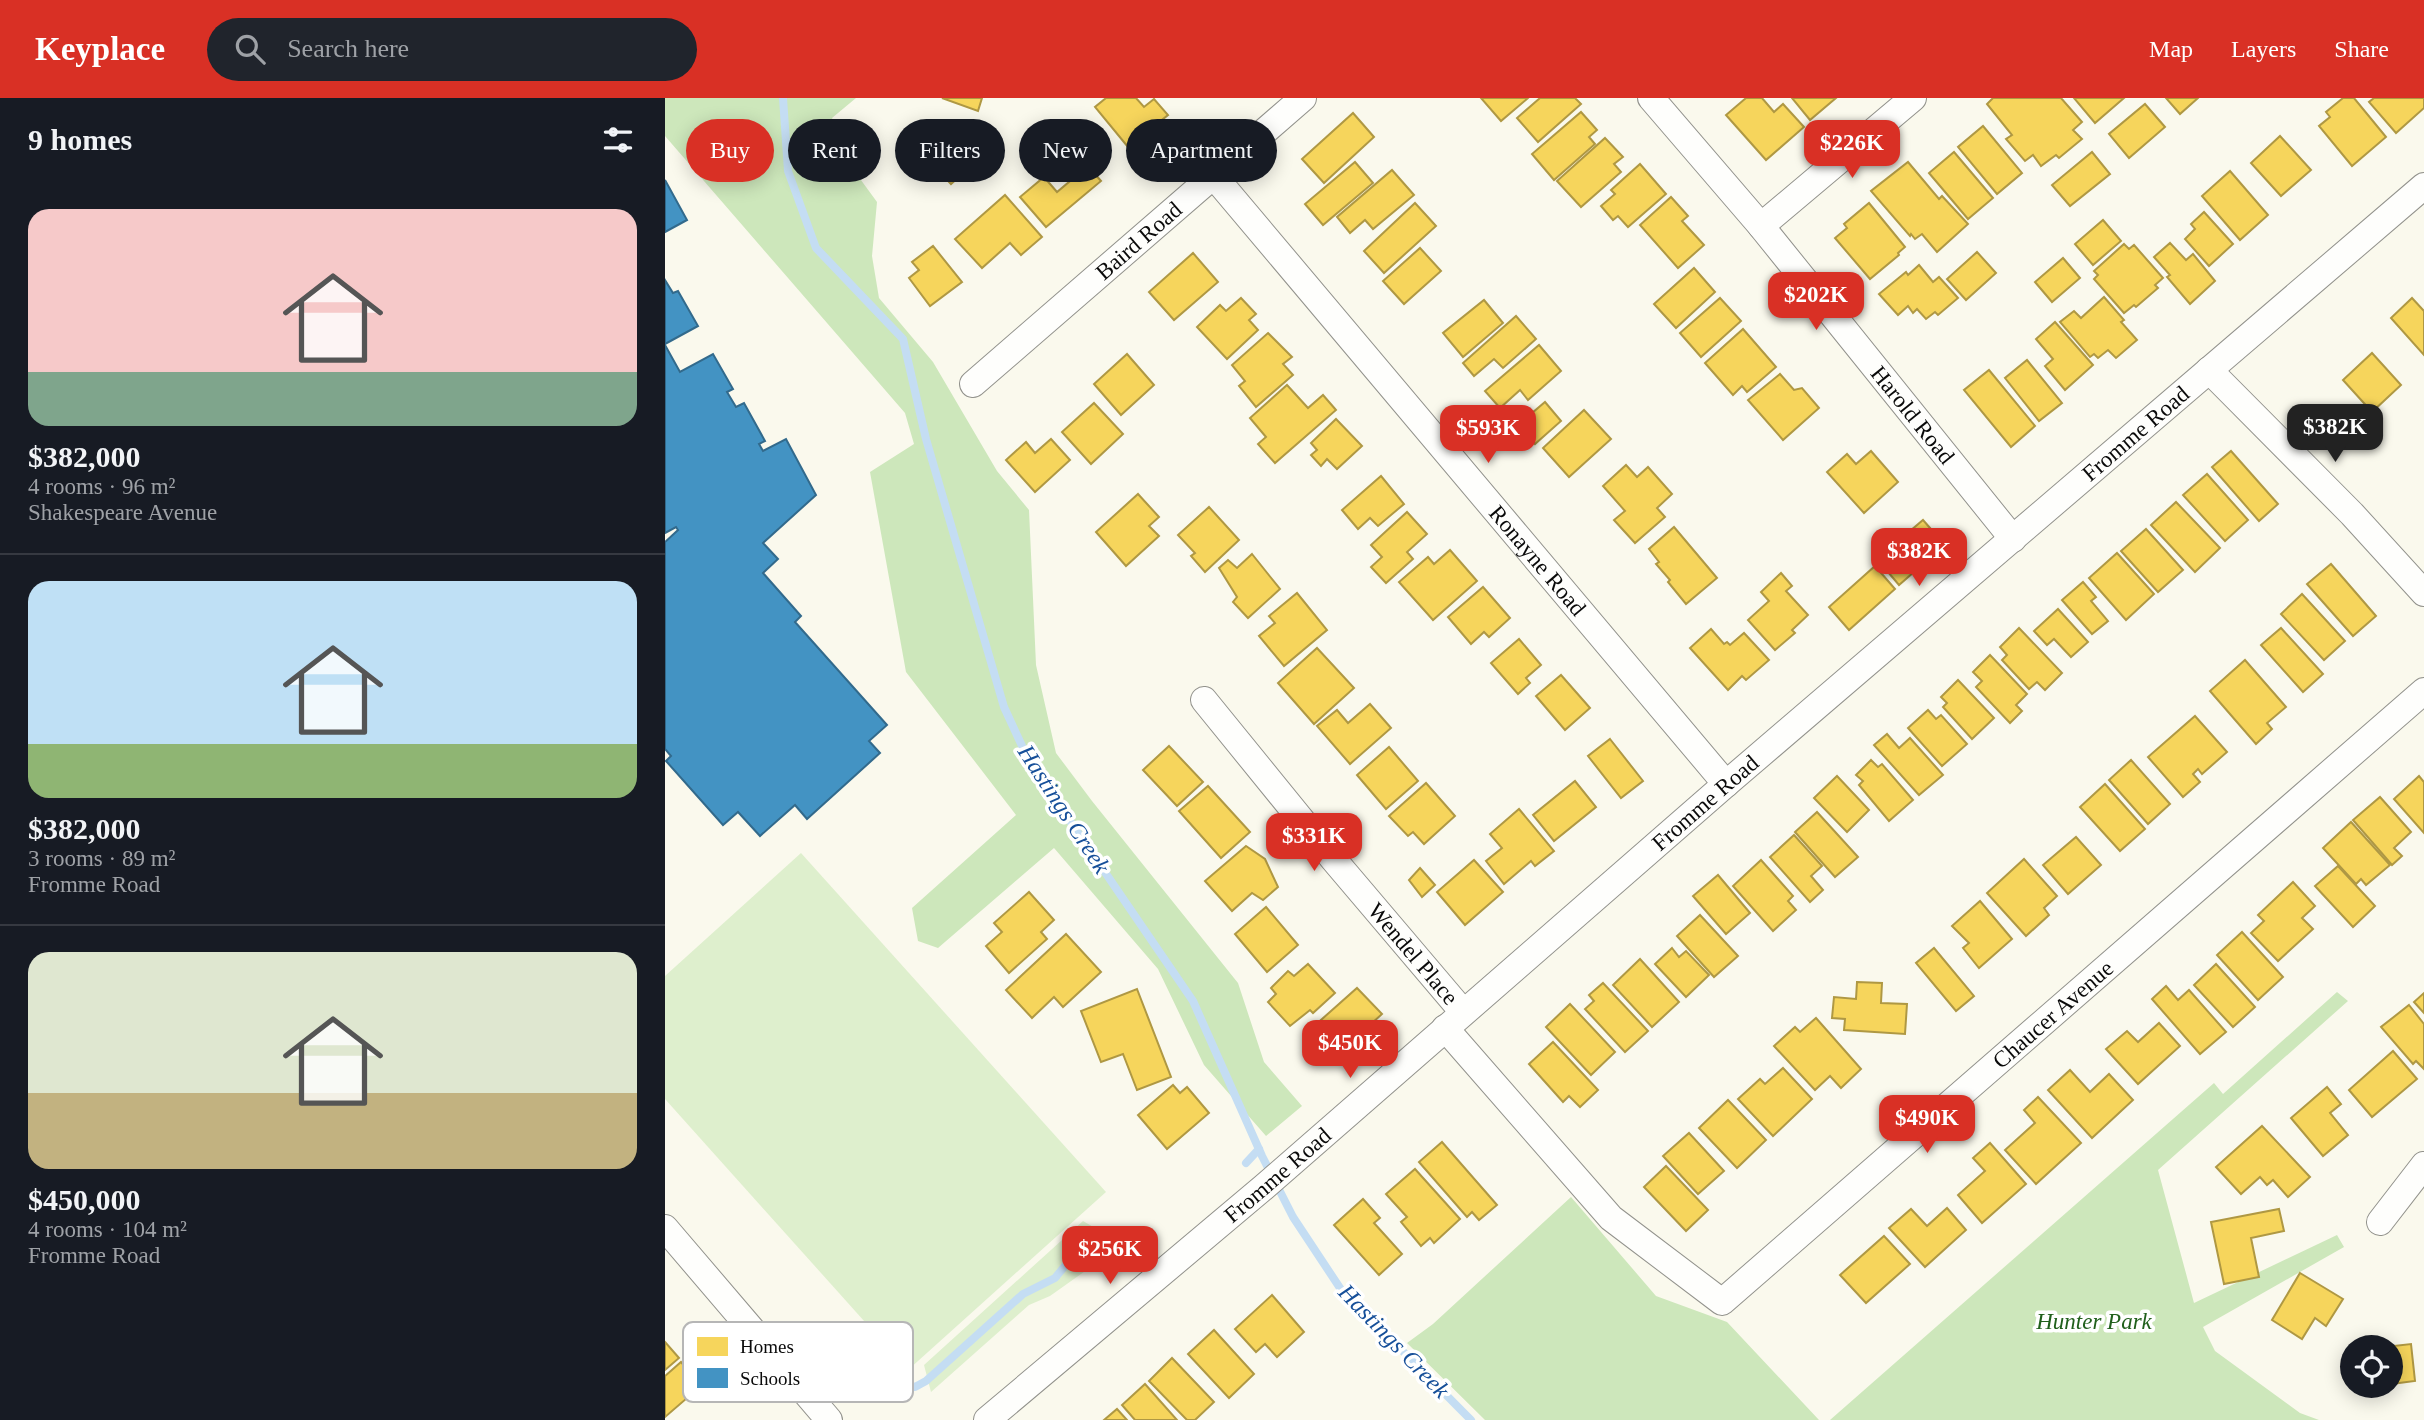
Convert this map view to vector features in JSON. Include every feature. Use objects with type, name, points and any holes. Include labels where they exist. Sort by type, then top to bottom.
[{"type":"street","name":"Baird Road","points":[[1277,120],[1303,98]]},
{"type":"street","name":"Harold Road","points":[[1651,98],[1761,226],[2013,539]]},
{"type":"street","points":[[1761,226],[1913,98]]},
{"type":"street","name":"Baird Road","points":[[973,384],[1205,182]]},
{"type":"street","name":"Ronayne Road","points":[[1219,182],[1726,784]]},
{"type":"street","name":"Fromme Road","points":[[986,1420],[1264,1188],[1726,784],[2424,186]]},
{"type":"street","points":[[2209,370],[2352,514],[2424,593]]},
{"type":"street","name":"Chaucer Avenue","points":[[1454,1020],[1611,1218],[1722,1302],[2424,691]]},
{"type":"street","name":"Wendel Place","points":[[1204,700],[1334,860],[1454,1020]]},
{"type":"street","points":[[2380,1222],[2424,1165]]},
{"type":"street","points":[[665,1228],[745,1322]]},
{"type":"street","points":[[814,1402],[829,1420]]},
{"type":"green space","points":[[665,98],[856,98],[832,119],[788,119],[788,182],[862,182],[877,202],[872,256],[879,298],[933,362],[997,471],[1029,510],[1036,665],[1056,753],[1238,983],[1264,1062],[1302,1106],[1266,1136],[1204,1065],[1158,969],[1054,848],[938,948],[918,941],[912,908],[1016,815],[906,672],[870,472],[914,444],[905,413],[705,182],[774,182],[774,119],[686,119],[686,160],[665,136]]},
{"type":"green space","points":[[801,853],[1106,1192],[913,1366],[913,1322],[865,1322],[665,1099],[665,976]]},
{"type":"green space","name":"Hunter Park","points":[[2337,992],[2348,1001],[2158,1170],[2194,1303],[2337,1235],[2344,1247],[2203,1327],[2215,1351],[2300,1413],[2319,1420],[1830,1420],[2214,1083],[2223,1094]]},
{"type":"green space","points":[[1571,1197],[1656,1296],[1727,1322],[1819,1420],[1485,1420],[1407,1343],[1433,1324]]},
{"type":"green space","points":[[1083,1221],[1102,1232],[1105,1257],[1050,1296],[1029,1305],[931,1392],[924,1365]]},
{"type":"building: Homes","points":[[942,98],[982,98],[978,111]]},
{"type":"building: Homes","points":[[1106,98],[1136,98],[1144,107],[1154,99],[1168,115],[1163,119],[1126,119],[1126,145],[1112,128],[1112,119],[1105,119],[1095,107]]},
{"type":"building: Homes","points":[[1481,98],[1528,98],[1501,121]]},
{"type":"building: Homes","points":[[1540,98],[1575,98],[1581,104],[1538,142],[1517,118]]},
{"type":"building: Homes","points":[[1746,98],[1762,98],[1774,112],[1783,104],[1804,127],[1766,160],[1726,115]]},
{"type":"building: Homes","points":[[1792,98],[1836,98],[1810,120]]},
{"type":"building: Homes","points":[[1993,98],[2061,98],[2082,122],[2073,130],[2082,139],[2059,158],[2056,155],[2041,166],[2033,155],[2025,161],[2006,139],[2012,135],[1987,104]]},
{"type":"building: Homes","points":[[2074,98],[2124,98],[2095,123]]},
{"type":"building: Homes","points":[[2166,98],[2198,98],[2180,114]]},
{"type":"building: Homes","points":[[2343,98],[2354,98],[2386,137],[2352,166],[2319,126],[2330,117],[2326,112]]},
{"type":"building: Homes","points":[[2374,98],[2424,98],[2424,108],[2396,133],[2369,102]]},
{"type":"building: Homes","points":[[2145,104],[2165,127],[2129,158],[2109,134]]},
{"type":"building: Homes","points":[[1581,112],[1597,130],[1589,137],[1595,144],[1554,180],[1532,154]]},
{"type":"building: Homes","points":[[1353,113],[1374,137],[1324,183],[1302,159]]},
{"type":"building: Homes","points":[[1983,126],[2022,173],[1997,194],[1958,147]]},
{"type":"building: Homes","points":[[2280,136],[2311,170],[2281,196],[2251,163]]},
{"type":"building: Homes","points":[[1605,138],[1623,157],[1614,164],[1621,172],[1581,207],[1557,181]]},
{"type":"building: Homes","points":[[1954,152],[1993,198],[1968,219],[1929,173]]},
{"type":"building: Homes","points":[[2092,152],[2110,174],[2070,206],[2052,185]]},
{"type":"building: Homes","points":[[1355,162],[1373,183],[1323,225],[1305,204]]},
{"type":"building: Homes","points":[[1908,162],[1939,199],[1942,196],[1968,224],[1937,252],[1922,234],[1915,239],[1911,234],[1910,236],[1871,191]]},
{"type":"building: Homes","points":[[1640,164],[1666,194],[1628,227],[1618,216],[1613,220],[1601,206],[1615,194],[1611,190]]},
{"type":"building: Homes","points":[[1392,170],[1414,195],[1373,229],[1365,220],[1350,233],[1337,217]]},
{"type":"building: Homes","points":[[2230,171],[2268,215],[2240,240],[2202,196]]},
{"type":"building: Homes","points":[[1038,182],[1048,182],[1057,192],[1069,182],[1100,182],[1046,227],[1020,197]]},
{"type":"building: Homes","points":[[1005,195],[1042,237],[1021,255],[1010,243],[982,268],[955,239]]},
{"type":"building: Homes","points":[[1671,197],[1688,216],[1682,221],[1704,245],[1678,268],[1640,225]]},
{"type":"building: Homes","points":[[1415,203],[1436,226],[1384,273],[1364,251]]},
{"type":"building: Homes","points":[[1869,203],[1905,247],[1870,279],[1835,238],[1847,228],[1844,224]]},
{"type":"building: Homes","points":[[2204,212],[2233,244],[2209,266],[2185,239],[2195,229],[2191,224]]},
{"type":"building: Homes","points":[[2103,220],[2121,241],[2093,265],[2075,244]]},
{"type":"building: Homes","points":[[2170,243],[2186,260],[2193,254],[2215,281],[2190,304],[2154,257]]},
{"type":"building: Homes","points":[[2124,244],[2129,249],[2134,245],[2163,278],[2155,285],[2158,288],[2136,307],[2134,305],[2124,313],[2094,279],[2098,275],[2094,271]]},
{"type":"building: Homes","points":[[933,246],[962,282],[930,306],[909,278],[919,270],[912,262]]},
{"type":"building: Homes","points":[[1420,248],[1441,271],[1404,304],[1383,281]]},
{"type":"building: Homes","points":[[1977,252],[1996,273],[1966,300],[1947,279]]},
{"type":"building: Homes","points":[[1193,253],[1218,282],[1174,320],[1149,292]]},
{"type":"building: Homes","points":[[2063,258],[2080,278],[2052,302],[2035,282]]},
{"type":"building: Homes","points":[[1919,265],[1933,282],[1939,277],[1958,298],[1938,315],[1935,312],[1926,319],[1917,309],[1913,313],[1908,306],[1898,315],[1879,294]]},
{"type":"building: Homes","points":[[1694,268],[1715,292],[1676,328],[1654,304]]},
{"type":"building: Homes","points":[[2104,297],[2137,340],[2116,358],[2108,350],[2098,358],[2094,354],[2090,357],[2060,322],[2074,311],[2081,318]]},
{"type":"building: Homes","points":[[1241,298],[1256,314],[1249,320],[1258,330],[1227,359],[1197,327],[1220,305],[1226,311]]},
{"type":"building: Homes","points":[[1720,298],[1741,321],[1701,357],[1680,333]]},
{"type":"building: Homes","points":[[2412,298],[2424,311],[2424,355],[2391,318]]},
{"type":"building: Homes","points":[[1484,300],[1503,323],[1463,357],[1443,333]]},
{"type":"building: Homes","points":[[1516,316],[1536,339],[1503,368],[1494,359],[1474,376],[1463,363]]},
{"type":"building: Homes","points":[[2055,322],[2093,365],[2065,390],[2045,366],[2053,359],[2036,339]]},
{"type":"building: Homes","points":[[1743,329],[1776,367],[1747,392],[1742,386],[1733,395],[1705,363]]},
{"type":"building: Homes","points":[[1268,333],[1292,357],[1283,364],[1293,375],[1256,407],[1239,386],[1245,381],[1232,365]]},
{"type":"building: Homes","points":[[1539,345],[1561,371],[1528,400],[1520,390],[1500,408],[1485,391]]},
{"type":"building: Homes","points":[[2372,353],[2401,385],[2372,412],[2343,380]]},
{"type":"building: Homes","points":[[1127,354],[1154,385],[1121,415],[1094,384]]},
{"type":"building: Homes","points":[[2027,360],[2062,403],[2039,421],[2005,378]]},
{"type":"building: Homes","points":[[1989,370],[2035,426],[2011,447],[1964,390]]},
{"type":"building: Homes","points":[[1780,374],[1794,390],[1802,388],[1819,408],[1783,440],[1748,400]]},
{"type":"building: Homes","points":[[1287,385],[1308,408],[1323,395],[1336,410],[1275,463],[1258,444],[1266,437],[1250,418]]},
{"type":"building: Homes","points":[[1545,402],[1561,421],[1535,444],[1518,425]]},
{"type":"building: Homes","points":[[1094,403],[1123,434],[1091,464],[1062,432]]},
{"type":"building: Homes","points":[[1584,410],[1611,439],[1569,477],[1543,448]]},
{"type":"building: Homes","points":[[1336,419],[1362,446],[1337,469],[1327,459],[1321,466],[1311,455],[1317,450],[1311,443]]},
{"type":"building: Homes","points":[[1051,439],[1070,460],[1035,492],[1006,460],[1026,442],[1035,453]]},
{"type":"building: Homes","points":[[1871,451],[1898,482],[1864,513],[1827,472],[1847,454],[1856,464]]},
{"type":"building: Homes","points":[[2231,451],[2278,504],[2259,521],[2212,467]]},
{"type":"building: Homes","points":[[1626,465],[1637,477],[1648,467],[1672,494],[1657,508],[1665,517],[1635,543],[1614,520],[1625,511],[1603,486]]},
{"type":"building: Homes","points":[[2207,474],[2248,520],[2225,541],[2183,495]]},
{"type":"building: Homes","points":[[1381,476],[1404,504],[1378,526],[1370,518],[1358,529],[1342,510]]},
{"type":"building: Homes","points":[[1138,494],[1159,517],[1149,526],[1159,536],[1126,566],[1096,532]]},
{"type":"building: Homes","points":[[2176,502],[2220,548],[2195,572],[2151,525]]},
{"type":"building: Homes","points":[[1209,507],[1239,540],[1205,572],[1191,556],[1195,553],[1178,535]]},
{"type":"building: Homes","points":[[1407,512],[1427,534],[1407,552],[1413,559],[1386,583],[1371,567],[1382,557],[1371,545]]},
{"type":"building: Homes","points":[[1923,520],[1945,545],[1899,585],[1877,559]]},
{"type":"building: Homes","points":[[1674,527],[1717,578],[1686,604],[1668,582],[1670,580],[1656,564],[1659,562],[1649,549]]},
{"type":"building: Homes","points":[[2146,529],[2183,570],[2158,592],[2121,551]]},
{"type":"building: Homes","points":[[1450,550],[1477,581],[1433,620],[1399,582],[1428,557],[1434,564]]},
{"type":"building: Homes","points":[[2117,553],[2154,594],[2126,620],[2089,578]]},
{"type":"building: Homes","points":[[1252,554],[1280,589],[1248,618],[1233,602],[1237,597],[1219,568],[1228,560],[1237,568]]},
{"type":"building: Homes","points":[[2331,564],[2376,616],[2353,636],[2307,584]]},
{"type":"building: Homes","points":[[1875,566],[1895,589],[1849,630],[1829,607]]},
{"type":"building: Homes","points":[[1781,573],[1792,586],[1786,591],[1808,615],[1792,630],[1795,633],[1775,650],[1748,620],[1769,601],[1761,592]]},
{"type":"building: Homes","points":[[2083,582],[2096,597],[2091,601],[2108,621],[2092,634],[2062,600]]},
{"type":"building: Homes","points":[[1483,587],[1510,618],[1489,637],[1484,632],[1471,644],[1448,617]]},
{"type":"building: Homes","points":[[1297,593],[1327,630],[1284,666],[1259,636],[1275,623],[1269,616]]},
{"type":"building: Homes","points":[[2302,594],[2345,641],[2324,660],[2281,614]]},
{"type":"building: Homes","points":[[2058,609],[2088,642],[2071,657],[2054,639],[2047,645],[2034,631]]},
{"type":"building: Homes","points":[[2019,628],[2062,673],[2045,690],[2037,682],[2029,689],[2002,660],[2007,655],[2000,647]]},
{"type":"building: Homes","points":[[2281,628],[2323,674],[2303,692],[2261,645]]},
{"type":"building: Homes","points":[[1711,629],[1724,644],[1727,642],[1730,645],[1744,633],[1769,660],[1746,680],[1742,676],[1728,690],[1690,648]]},
{"type":"building: Homes","points":[[1519,639],[1541,665],[1526,678],[1530,683],[1518,694],[1491,663]]},
{"type":"building: Homes","points":[[1317,648],[1354,688],[1314,724],[1278,683]]},
{"type":"building: Homes","points":[[1990,655],[2027,694],[2016,705],[2022,711],[2010,723],[1976,687],[1982,681],[1973,672]]},
{"type":"building: Homes","points":[[2245,660],[2286,707],[2267,723],[2272,729],[2256,744],[2210,691]]},
{"type":"building: Homes","points":[[1561,675],[1590,708],[1565,730],[1536,696]]},
{"type":"building: Homes","points":[[1958,680],[1994,718],[1972,739],[1943,707],[1947,703],[1941,697]]},
{"type":"building: Homes","points":[[1370,704],[1391,728],[1350,764],[1317,726],[1337,710],[1348,723]]},
{"type":"building: Homes","points":[[1928,710],[1936,719],[1941,715],[1967,744],[1942,766],[1908,728]]},
{"type":"building: Homes","points":[[2195,716],[2227,752],[2202,774],[2198,769],[2193,774],[2200,782],[2183,797],[2148,757]]},
{"type":"building: Homes","points":[[1887,734],[1899,748],[1910,738],[1943,775],[1919,795],[1874,745]]},
{"type":"building: Homes","points":[[1610,739],[1643,781],[1621,798],[1588,756]]},
{"type":"building: Homes","points":[[1169,746],[1203,782],[1177,806],[1143,770]]},
{"type":"building: Homes","points":[[1389,747],[1418,781],[1386,809],[1357,775]]},
{"type":"building: Homes","points":[[1871,760],[1878,767],[1882,764],[1913,800],[1889,821],[1859,785],[1863,781],[1856,775]]},
{"type":"building: Homes","points":[[2131,760],[2170,804],[2148,824],[2109,780]]},
{"type":"building: Homes","points":[[1837,776],[1869,810],[1847,832],[1814,798]]},
{"type":"building: Homes","points":[[2419,776],[2424,782],[2424,833],[2394,799]]},
{"type":"building: Homes","points":[[1575,781],[1596,807],[1554,841],[1533,815]]},
{"type":"building: Homes","points":[[1426,783],[1455,816],[1424,844],[1413,832],[1408,836],[1389,816]]},
{"type":"building: Homes","points":[[2105,784],[2145,829],[2120,851],[2080,807]]},
{"type":"building: Homes","points":[[1208,786],[1250,832],[1221,858],[1179,811]]},
{"type":"building: Homes","points":[[2380,797],[2411,832],[2394,848],[2402,856],[2392,865],[2353,820]]},
{"type":"building: Homes","points":[[1519,809],[1554,851],[1535,866],[1531,861],[1504,884],[1486,861],[1502,848],[1490,834]]},
{"type":"building: Homes","points":[[1817,812],[1858,857],[1835,877],[1795,832]]},
{"type":"building: Homes","points":[[2351,822],[2390,865],[2366,885],[2361,879],[2356,884],[2323,848]]},
{"type":"building: Homes","points":[[1794,835],[1822,866],[1811,876],[1823,890],[1810,902],[1770,857]]},
{"type":"building: Homes","points":[[2076,837],[2101,865],[2068,894],[2043,865]]},
{"type":"building: Homes","points":[[1246,846],[1265,859],[1278,887],[1263,900],[1252,893],[1232,911],[1205,881]]},
{"type":"building: Homes","points":[[2024,859],[2057,896],[2044,908],[2049,915],[2026,936],[1987,893]]},
{"type":"building: Homes","points":[[1474,860],[1503,892],[1465,925],[1437,892]]},
{"type":"building: Homes","points":[[1761,860],[1793,896],[1788,901],[1796,910],[1773,931],[1733,886]]},
{"type":"building: Homes","points":[[2338,866],[2375,906],[2353,927],[2315,886]]},
{"type":"building: Homes","points":[[1420,868],[1435,885],[1422,897],[1409,880]]},
{"type":"building: Homes","points":[[1718,875],[1750,913],[1726,934],[1693,896]]},
{"type":"building: Homes","points":[[2293,882],[2315,906],[2302,918],[2313,929],[2278,961],[2251,933],[2264,921],[2258,915]]},
{"type":"building: Homes","points":[[1029,892],[1054,920],[1041,932],[1047,939],[1009,973],[986,946],[1002,932],[994,923]]},
{"type":"building: Homes","points":[[1980,901],[2012,939],[1979,968],[1963,948],[1969,943],[1952,926]]},
{"type":"building: Homes","points":[[1266,907],[1298,945],[1267,972],[1235,934]]},
{"type":"building: Homes","points":[[1700,915],[1738,956],[1714,977],[1677,936]]},
{"type":"building: Homes","points":[[2242,932],[2283,977],[2258,1000],[2217,955]]},
{"type":"building: Homes","points":[[1066,934],[1101,972],[1063,1007],[1054,997],[1032,1018],[1006,990]]},
{"type":"building: Homes","points":[[1672,948],[1679,957],[1686,951],[1709,975],[1686,997],[1655,964]]},
{"type":"building: Homes","points":[[1934,948],[1974,996],[1956,1011],[1916,963]]},
{"type":"building: Homes","points":[[1640,959],[1679,1002],[1652,1027],[1613,985]]},
{"type":"building: Homes","points":[[1308,964],[1335,993],[1313,1013],[1310,1010],[1290,1026],[1268,1002],[1276,994],[1271,988],[1288,971],[1294,976]]},
{"type":"building: Homes","points":[[2216,964],[2255,1007],[2233,1027],[2194,985]]},
{"type":"building: Homes","points":[[1857,982],[1882,983],[1881,1003],[1907,1004],[1905,1034],[1844,1030],[1845,1019],[1832,1018],[1834,997],[1856,999]]},
{"type":"building: Homes","points":[[1603,983],[1648,1031],[1625,1052],[1585,1009],[1594,1001],[1589,995]]},
{"type":"building: Homes","points":[[2166,986],[2178,1000],[2189,990],[2226,1032],[2200,1054],[2152,999]]},
{"type":"building: Homes","points":[[1357,988],[1382,1014],[1338,1054],[1313,1027]]},
{"type":"building: Homes","points":[[1137,989],[1171,1077],[1137,1090],[1123,1054],[1101,1062],[1081,1011]]},
{"type":"building: Homes","points":[[2424,993],[2424,1013],[2414,1002]]},
{"type":"building: Homes","points":[[1570,1004],[1615,1052],[1591,1075],[1546,1027]]},
{"type":"building: Homes","points":[[2409,1005],[2424,1024],[2424,1069],[2416,1061],[2413,1064],[2381,1027]]},
{"type":"building: Homes","points":[[1816,1018],[1861,1069],[1841,1088],[1830,1076],[1815,1090],[1774,1046],[1795,1027],[1800,1032]]},
{"type":"building: Homes","points":[[2159,1023],[2180,1046],[2138,1084],[2106,1049],[2127,1031],[2138,1042]]},
{"type":"building: Homes","points":[[1553,1042],[1598,1090],[1580,1107],[1569,1096],[1563,1102],[1529,1064]]},
{"type":"building: Homes","points":[[2393,1051],[2417,1079],[2372,1117],[2349,1090]]},
{"type":"building: Homes","points":[[1783,1068],[1812,1099],[1773,1136],[1738,1099],[1760,1079],[1765,1084]]},
{"type":"building: Homes","points":[[2070,1070],[2090,1092],[2109,1074],[2133,1100],[2092,1138],[2048,1090]]},
{"type":"building: Homes","points":[[1173,1085],[1180,1093],[1187,1087],[1209,1113],[1167,1149],[1138,1115]]},
{"type":"building: Homes","points":[[2327,1087],[2341,1104],[2330,1113],[2348,1135],[2323,1156],[2291,1118]]},
{"type":"building: Homes","points":[[2038,1097],[2081,1143],[2036,1184],[2005,1150],[2035,1123],[2024,1110]]},
{"type":"building: Homes","points":[[1728,1100],[1766,1140],[1737,1168],[1699,1128]]},
{"type":"building: Homes","points":[[2262,1126],[2310,1177],[2288,1197],[2273,1180],[2267,1185],[2260,1177],[2241,1194],[2216,1167]]},
{"type":"building: Homes","points":[[1689,1133],[1724,1171],[1698,1194],[1663,1156]]},
{"type":"building: Homes","points":[[1442,1142],[1497,1205],[1479,1220],[1472,1212],[1467,1217],[1419,1162]]},
{"type":"building: Homes","points":[[1990,1143],[2026,1184],[1982,1223],[1958,1195],[1985,1171],[1973,1158]]},
{"type":"building: Homes","points":[[1666,1166],[1708,1210],[1686,1231],[1644,1187]]},
{"type":"building: Homes","points":[[1415,1169],[1460,1219],[1434,1243],[1430,1238],[1421,1246],[1401,1222],[1407,1217],[1386,1194]]},
{"type":"building: Homes","points":[[1363,1199],[1380,1218],[1374,1223],[1402,1254],[1379,1275],[1334,1225]]},
{"type":"building: Homes","points":[[1947,1208],[1966,1230],[1925,1267],[1889,1228],[1911,1209],[1927,1226]]},
{"type":"building: Homes","points":[[2279,1209],[2284,1231],[2251,1238],[2259,1277],[2224,1284],[2211,1222]]},
{"type":"building: Homes","points":[[1884,1236],[1910,1264],[1866,1303],[1840,1275]]},
{"type":"building: Homes","points":[[2300,1273],[2343,1299],[2326,1326],[2315,1318],[2302,1339],[2272,1320]]},
{"type":"building: Homes","points":[[1272,1295],[1304,1332],[1277,1357],[1265,1344],[1256,1352],[1235,1329]]},
{"type":"building: Homes","points":[[1214,1330],[1254,1374],[1229,1398],[1188,1354]]},
{"type":"building: Homes","points":[[665,1342],[679,1358],[665,1370]]},
{"type":"building: Homes","points":[[2411,1344],[2415,1381],[2403,1382],[2403,1345]]},
{"type":"building: Homes","points":[[1172,1358],[1214,1402],[1195,1420],[1187,1420],[1149,1381]]},
{"type":"building: Homes","points":[[681,1362],[683,1364],[683,1402],[665,1417],[665,1376]]},
{"type":"building: Homes","points":[[1145,1384],[1177,1420],[1135,1420],[1122,1405]]},
{"type":"building: Homes","points":[[1117,1409],[1127,1420],[1104,1420]]},
{"type":"building: Schools","points":[[665,180],[687,220],[665,232]]},
{"type":"building: Schools","points":[[665,280],[673,293],[678,291],[698,326],[665,344]]},
{"type":"building: Schools","points":[[665,345],[680,372],[713,354],[733,389],[727,392],[736,407],[744,403],[765,441],[759,444],[763,451],[786,439],[816,495],[763,543],[778,559],[763,573],[801,616],[795,622],[887,725],[869,741],[880,753],[807,819],[795,805],[760,836],[738,812],[723,825],[666,761],[671,756],[665,749],[665,542],[678,530],[676,527],[665,533]]},
{"type":"waterway","name":"Hastings Creek","points":[[783,98],[788,171],[816,248],[903,339],[926,439],[1004,707],[1029,761],[1193,1001],[1262,1156],[1293,1217],[1340,1288],[1471,1420]]},
{"type":"waterway","points":[[1246,1163],[1259,1149]]},
{"type":"waterway","points":[[913,1387],[926,1381],[1023,1294],[1055,1278],[1081,1251],[1100,1244],[1128,1242]]}]
